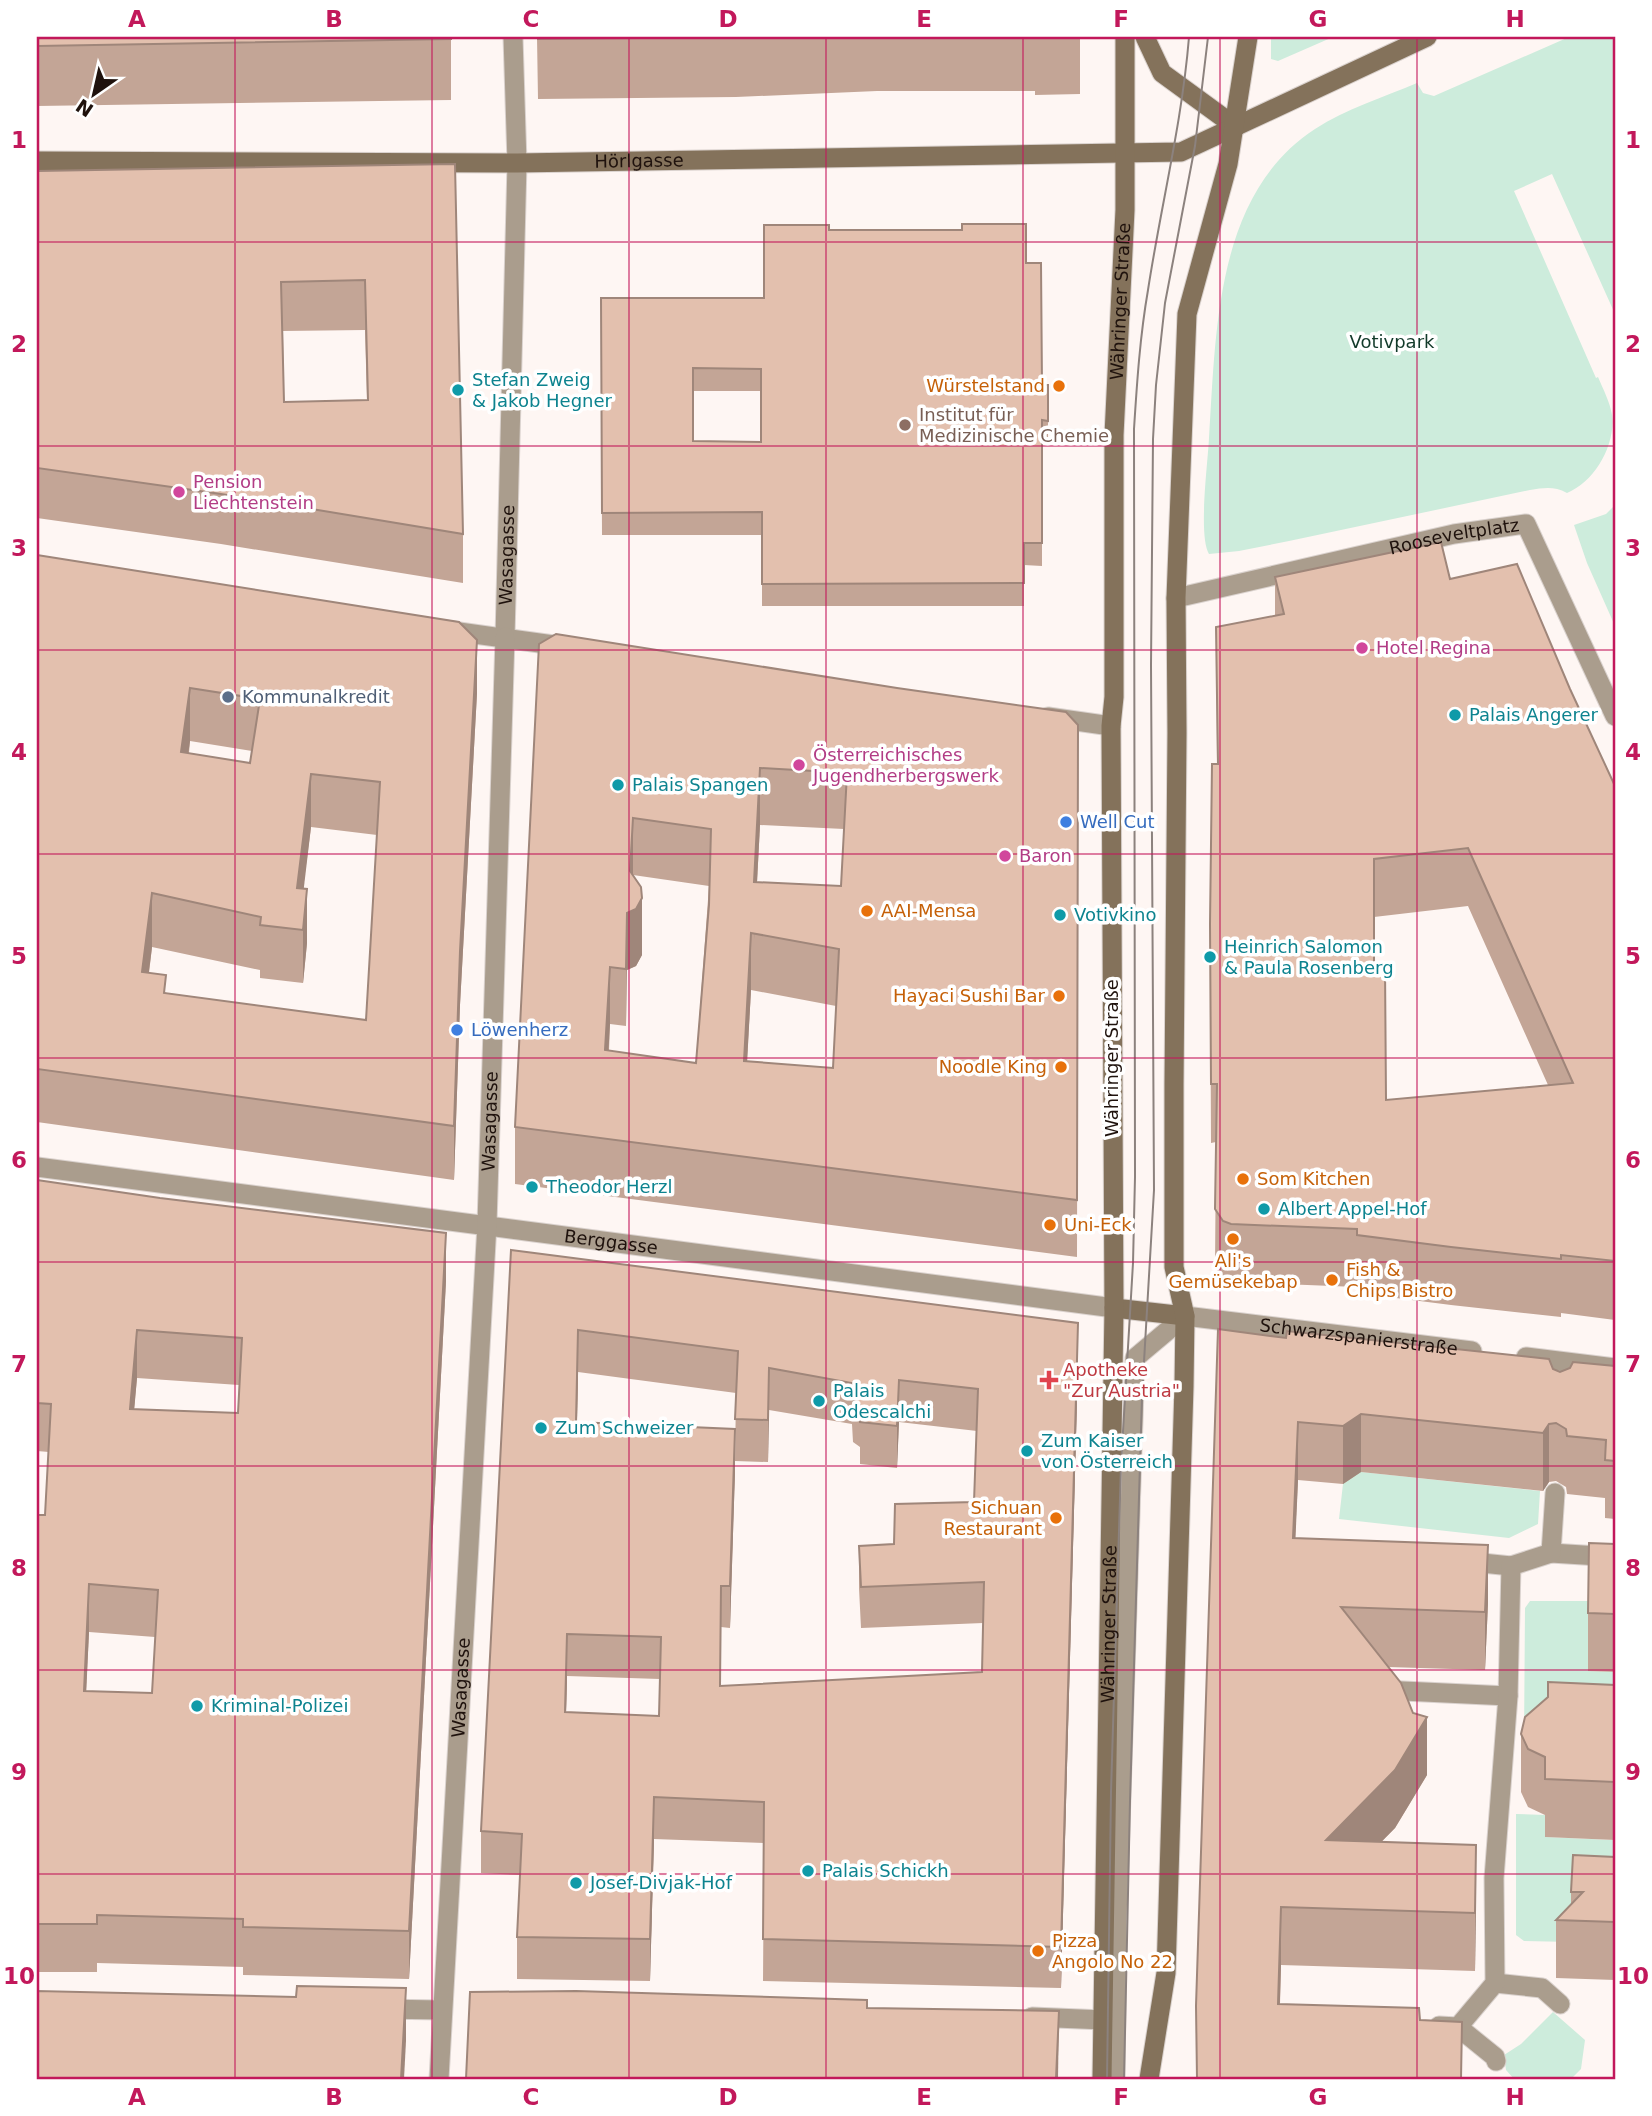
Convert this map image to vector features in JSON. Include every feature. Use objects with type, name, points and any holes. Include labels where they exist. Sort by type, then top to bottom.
[{"type":"main road","name":"Währinger Straße","points":[[1102,2079],[1114,1308],[1111,726],[1114,684],[1114,435],[1126,153],[1125,37]]},
{"type":"main road","points":[[1145,37],[1162,74],[1236,127]]},
{"type":"main road","points":[[1149,2079],[1166,1973],[1185,1316],[1174,1267],[1177,598],[1187,314],[1236,127],[1248,37]]},
{"type":"main road","name":"Hörlgasse","points":[[37,161],[517,163],[1181,152],[1427,37]]},
{"type":"main road","name":"Berggasse","points":[[1114,1308],[1185,1316]]},
{"type":"street","name":"Wasagasse","points":[[439,2079],[486,1224],[517,163],[513,37]]},
{"type":"street","name":"Rooseveltplatz","points":[[1177,598],[1454,534],[1526,524],[1615,716]]},
{"type":"street","points":[[423,626],[586,649]]},
{"type":"street","points":[[1032,715],[1111,726]]},
{"type":"street","name":"Berggasse","points":[[37,1167],[1114,1308]]},
{"type":"street","name":"Schwarzspanierstraße","points":[[1185,1316],[1484,1352]]},
{"type":"street","name":"Währinger Straße","points":[[1115,2079],[1118,2028],[1117,1920],[1135,1358],[1185,1316]]},
{"type":"street","points":[[1512,1356],[1567,1369],[1615,1368]]},
{"type":"street","points":[[1551,1553],[1555,1493]]},
{"type":"street","points":[[1445,1559],[1511,1566],[1551,1553],[1615,1558]]},
{"type":"street","points":[[1458,2026],[1495,1983],[1488,1877],[1508,1696],[1511,1566]]},
{"type":"street","points":[[1382,1690],[1508,1696]]},
{"type":"street","points":[[1495,1983],[1542,1987],[1560,2004]]},
{"type":"street","points":[[358,2008],[442,2010]]},
{"type":"street","points":[[1019,2017],[1104,2020]]},
{"type":"street","points":[[1418,2025],[1458,2026],[1495,2057],[1496,2061]]},
{"type":"green space","points":[[1271,37],[1333,37],[1278,61],[1271,59]]},
{"type":"green space","name":"Votivpark","points":[[1569,37],[1615,37],[1615,314],[1552,174],[1514,191],[1610,405],[1611,438],[1602,461],[1586,480],[1567,493],[1553,488],[1530,490],[1239,551],[1209,554],[1204,532],[1204,498],[1219,311],[1227,268],[1239,227],[1257,190],[1282,157],[1315,129],[1339,115],[1417,83],[1423,93],[1434,96]]},
{"type":"green space","points":[[1615,505],[1615,626],[1587,563],[1574,525],[1606,514]]},
{"type":"green space","points":[[1352,1471],[1540,1491],[1538,1524],[1509,1538],[1339,1519],[1343,1484],[1351,1478]]},
{"type":"green space","points":[[1530,1601],[1589,1601],[1588,1671],[1615,1672],[1615,1743],[1524,1739],[1525,1608]]},
{"type":"green space","points":[[1516,1814],[1545,1815],[1545,1837],[1612,1840],[1615,1832],[1615,1915],[1571,1942],[1524,1941],[1516,1935]]},
{"type":"green space","points":[[1553,2012],[1585,2040],[1581,2069],[1571,2079],[1514,2079],[1506,2070],[1504,2055],[1521,2044]]},
{"type":"building","points":[[37,37],[451,37],[451,39],[37,46]]},
{"type":"building","points":[[538,37],[742,37],[538,39]]},
{"type":"building","points":[[455,164],[463,534],[221,494],[37,468],[37,171]],"holes":[[[365,280],[368,400],[284,402],[281,282]]]},
{"type":"building","name":"Institut für Medizinische Chemie","points":[[962,224],[1026,224],[1026,263],[1041,263],[1042,385],[1048,385],[1048,421],[1042,420],[1042,543],[1024,543],[1024,583],[762,584],[762,512],[602,513],[601,298],[764,298],[764,225],[829,225],[829,230],[962,230]],"holes":[[[693,368],[761,369],[761,442],[693,441]]]},
{"type":"building","points":[[1441,542],[1450,579],[1517,564],[1615,786],[1615,1261],[1561,1255],[1561,1259],[1451,1247],[1357,1235],[1357,1229],[1231,1224],[1223,1221],[1215,1209],[1217,1084],[1211,1084],[1210,924],[1212,764],[1218,764],[1216,627],[1284,614],[1275,577]],"holes":[[[1468,848],[1573,1083],[1386,1100],[1385,966],[1374,966],[1374,859]]]},
{"type":"building","points":[[37,555],[459,622],[477,640],[460,951],[454,1126],[37,1069]],"holes":[[[190,688],[260,699],[250,763],[181,752]],[[311,774],[380,782],[366,1020],[164,993],[166,975],[142,972],[152,893],[261,917],[260,925],[303,930],[307,889],[297,888]]]},
{"type":"building","points":[[556,634],[1066,712],[1078,725],[1077,1200],[515,1127],[539,644]],"holes":[[[760,768],[847,773],[841,886],[754,882]],[[633,818],[711,829],[709,905],[696,1063],[605,1050],[610,967],[626,969],[627,913],[636,909],[642,898],[641,887],[630,871]],[[751,933],[839,949],[833,1068],[744,1061]]]},
{"type":"building","points":[[37,1180],[446,1233],[409,1931],[243,1927],[243,1919],[97,1915],[97,1924],[37,1924],[37,1515],[45,1515],[51,1404],[37,1403]],"holes":[[[137,1330],[242,1338],[238,1413],[130,1409]],[[89,1584],[158,1590],[152,1693],[84,1691]]]},
{"type":"building","points":[[511,1250],[1078,1323],[1061,1947],[763,1939],[764,1802],[654,1797],[650,1939],[517,1937],[522,1834],[481,1831]],"holes":[[[578,1330],[738,1351],[735,1419],[768,1420],[769,1368],[852,1383],[853,1400],[860,1405],[860,1422],[897,1426],[899,1380],[978,1389],[974,1502],[895,1504],[894,1544],[859,1546],[861,1587],[984,1582],[982,1672],[720,1686],[721,1586],[730,1586],[735,1429],[576,1422]],[[567,1634],[661,1637],[659,1716],[565,1712]]]},
{"type":"building","points":[[1218,1329],[1286,1338],[1287,1331],[1549,1359],[1553,1369],[1560,1372],[1570,1368],[1573,1362],[1615,1366],[1615,1461],[1605,1460],[1606,1440],[1567,1436],[1566,1429],[1556,1423],[1549,1424],[1543,1433],[1361,1414],[1343,1426],[1298,1422],[1293,1538],[1488,1545],[1485,1612],[1341,1607],[1401,1683],[1413,1713],[1427,1717],[1395,1770],[1326,1840],[1476,1845],[1475,1913],[1281,1907],[1278,2004],[1419,2008],[1420,2020],[1462,2022],[1461,2079],[1197,2079],[1196,2006]]},
{"type":"building","points":[[1589,1543],[1615,1544],[1615,1614],[1588,1613]]},
{"type":"building","points":[[1548,1682],[1615,1685],[1615,1782],[1545,1779],[1545,1757],[1528,1749],[1521,1734],[1525,1717],[1548,1697]]},
{"type":"building","points":[[1573,1855],[1615,1857],[1615,1922],[1556,1920],[1583,1892],[1571,1892]]},
{"type":"building","points":[[297,1986],[406,1988],[401,2079],[37,2079],[37,1991],[296,1997]]},
{"type":"building","points":[[576,1991],[867,2000],[867,2008],[1059,2011],[1056,2079],[466,2079],[470,1992]]},
{"type":"tram line","points":[[1107,2079],[1111,1792],[1121,1465],[1133,1263],[1135,1177],[1134,429],[1145,307],[1176,132],[1189,37]]},
{"type":"tram line","points":[[1124,2079],[1142,1396],[1154,1190],[1151,665],[1153,439],[1165,303],[1195,146],[1208,37]]},
{"type":"place","name":"Würstelstand","points":[[1059,386]]},
{"type":"place","name":"Stefan Zweig & Jakob Hegner","points":[[458,390]]},
{"type":"place","name":"Institut für Medizinische Chemie","points":[[905,425]]},
{"type":"place","name":"Pension Liechtenstein","points":[[179,492]]},
{"type":"place","name":"Hotel Regina","points":[[1362,648]]},
{"type":"place","name":"Kommunalkredit","points":[[228,697]]},
{"type":"place","name":"Palais Angerer","points":[[1455,715]]},
{"type":"place","name":"Österreichisches Jugendherbergswerk","points":[[799,765]]},
{"type":"place","name":"Palais Spangen","points":[[618,785]]},
{"type":"place","name":"Well Cut","points":[[1066,822]]},
{"type":"place","name":"Baron","points":[[1005,856]]},
{"type":"place","name":"AAI-Mensa","points":[[867,911]]},
{"type":"place","name":"Votivkino","points":[[1060,915]]},
{"type":"place","name":"Heinrich Salomon & Paula Rosenberg","points":[[1210,957]]},
{"type":"place","name":"Hayaci Sushi Bar","points":[[1059,996]]},
{"type":"place","name":"Löwenherz","points":[[457,1030]]},
{"type":"place","name":"Noodle King","points":[[1061,1067]]},
{"type":"place","name":"Som Kitchen","points":[[1243,1179]]},
{"type":"place","name":"Theodor Herzl","points":[[532,1187]]},
{"type":"place","name":"Albert Appel-Hof","points":[[1264,1209]]},
{"type":"place","name":"Uni-Eck","points":[[1050,1225]]},
{"type":"place","name":"Ali's Gemüsekebap","points":[[1233,1239]]},
{"type":"place","name":"Fish & Chips Bistro","points":[[1332,1280]]},
{"type":"place","name":"Apotheke \"Zur Austria\"","points":[[1049,1380]]},
{"type":"place","name":"Palais Odescalchi","points":[[819,1401]]},
{"type":"place","name":"Zum Schweizer","points":[[541,1428]]},
{"type":"place","name":"Zum Kaiser von Österreich","points":[[1027,1451]]},
{"type":"place","name":"Sichuan Restaurant","points":[[1056,1518]]},
{"type":"place","name":"Kriminal-Polizei","points":[[197,1706]]},
{"type":"place","name":"Palais Schickh","points":[[808,1871]]},
{"type":"place","name":"Josef-Divjak-Hof","points":[[576,1883]]},
{"type":"place","name":"Pizza Angolo No 22","points":[[1038,1951]]}]
